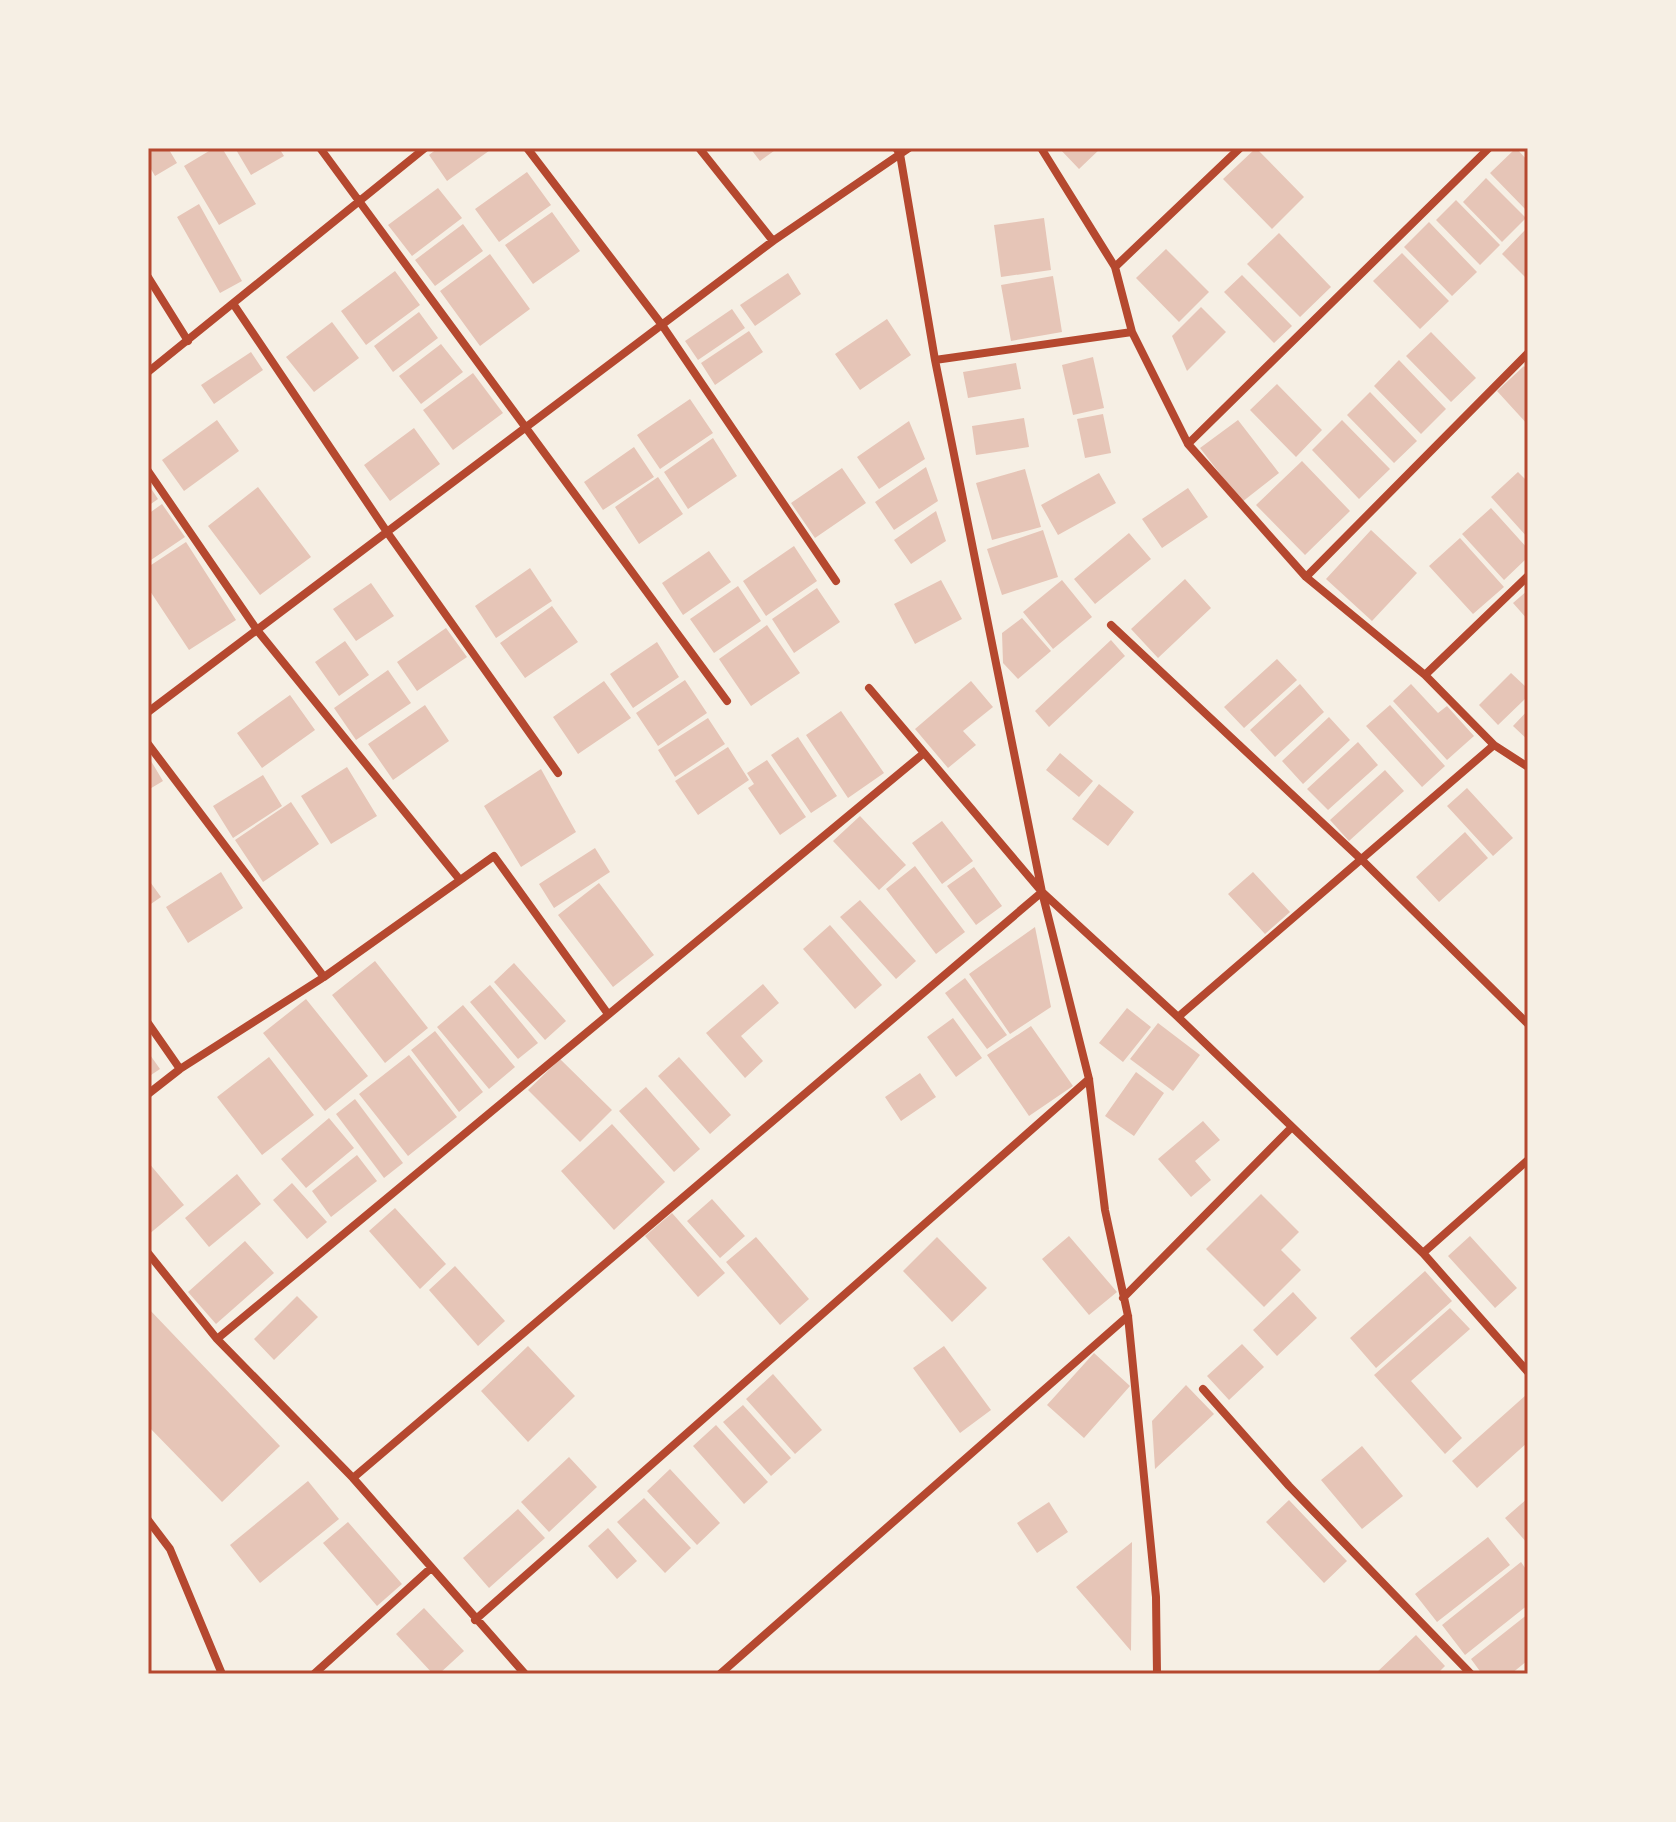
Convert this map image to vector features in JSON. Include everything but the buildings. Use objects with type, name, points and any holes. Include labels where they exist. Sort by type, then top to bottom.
[{"type":"street","points":[[320,148],[727,701]]},
{"type":"street","points":[[148,372],[425,148]]},
{"type":"street","points":[[527,148],[662,325],[836,581]]},
{"type":"street","points":[[699,148],[773,241]]},
{"type":"street","points":[[148,712],[773,241],[898,151],[909,148]]},
{"type":"street","points":[[1041,148],[1115,267],[1132,332],[1188,444],[1306,577],[1425,675],[1494,745],[1528,767]]},
{"type":"street","points":[[1115,267],[1240,148]]},
{"type":"street","points":[[1188,444],[1489,148]]},
{"type":"street","points":[[898,151],[935,360],[1042,892],[1089,1079],[1105,1210],[1128,1316],[1156,1597],[1157,1674]]},
{"type":"street","points":[[148,277],[188,341]]},
{"type":"street","points":[[234,305],[387,532],[558,773]]},
{"type":"street","points":[[935,360],[1132,332]]},
{"type":"street","points":[[1306,577],[1528,353]]},
{"type":"street","points":[[148,471],[257,630],[460,880]]},
{"type":"street","points":[[1425,675],[1528,576]]},
{"type":"street","points":[[1111,625],[1363,861],[1528,1024]]},
{"type":"street","points":[[869,688],[1042,892],[1178,1017],[1423,1253],[1528,1372]]},
{"type":"street","points":[[148,744],[324,977]]},
{"type":"street","points":[[1178,1017],[1363,861],[1494,745]]},
{"type":"street","points":[[217,1339],[924,753]]},
{"type":"street","points":[[148,1094],[180,1069],[324,977],[494,856],[608,1014]]},
{"type":"street","points":[[353,1478],[1042,892]]},
{"type":"street","points":[[148,1023],[180,1069]]},
{"type":"street","points":[[475,1620],[1089,1079]]},
{"type":"street","points":[[1123,1298],[1292,1127]]},
{"type":"street","points":[[1423,1253],[1528,1160]]},
{"type":"street","points":[[148,1253],[217,1339],[353,1478],[525,1674]]},
{"type":"street","points":[[720,1674],[1128,1316]]},
{"type":"street","points":[[1203,1389],[1289,1486],[1471,1674]]},
{"type":"street","points":[[148,1520],[170,1549],[222,1674]]},
{"type":"street","points":[[314,1674],[431,1568]]}]
